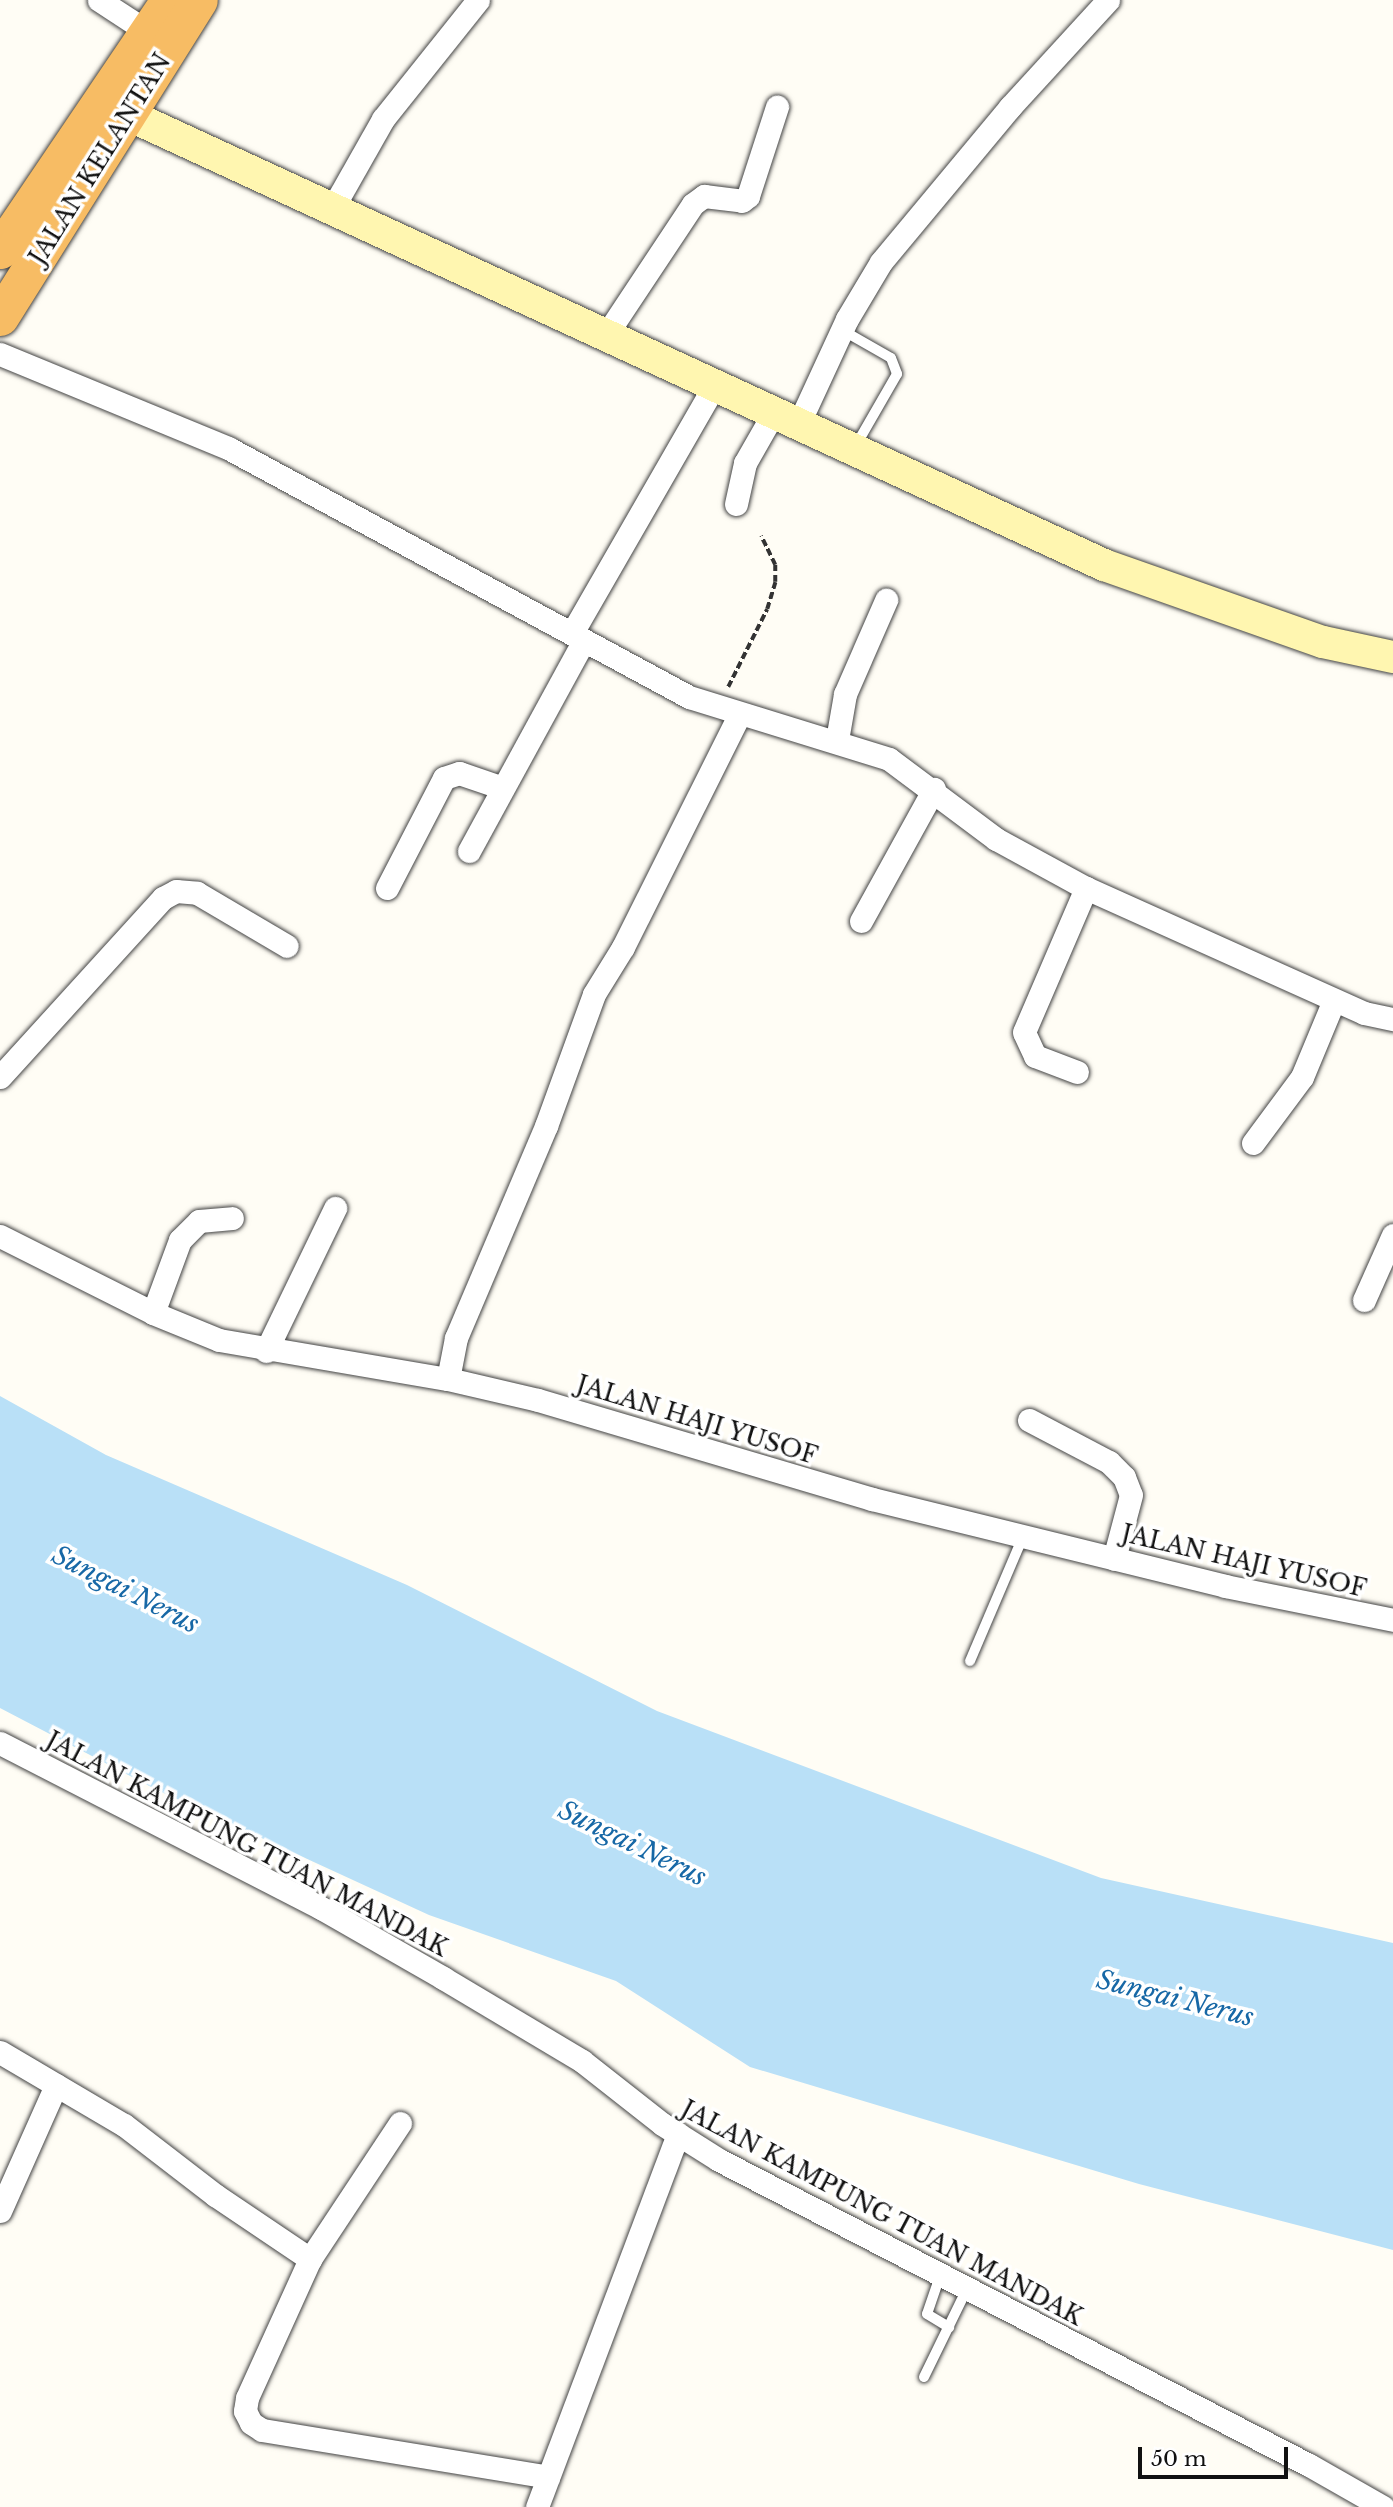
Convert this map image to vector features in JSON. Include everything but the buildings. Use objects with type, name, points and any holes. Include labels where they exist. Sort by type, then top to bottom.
[{"type":"highway","name":"JALAN KELANTAN","points":[[0,317],[114,109],[148,32],[169,0]]},
{"type":"highway","name":"JALAN KELANTAN","points":[[0,250],[199,0]]},
{"type":"main road","points":[[114,109],[1104,565],[1323,642],[1393,657]]},
{"type":"street","points":[[99,0],[148,32]]},
{"type":"street","points":[[331,211],[383,119],[478,0]]},
{"type":"street","points":[[736,504],[745,463],[785,420],[842,330],[860,293],[905,231],[1108,0]]},
{"type":"street","points":[[606,335],[693,204],[704,196],[742,201],[748,195],[777,107]]},
{"type":"street","points":[[0,354],[228,448],[578,637],[728,712],[837,740],[889,759],[934,789],[1004,844],[1086,888],[1334,1000],[1393,1019]]},
{"type":"street","points":[[469,851],[503,789],[578,637],[714,386]]},
{"type":"street","points":[[837,740],[845,694],[886,600]]},
{"type":"street","points":[[448,1379],[456,1338],[545,1126],[594,994],[624,947],[728,712]]},
{"type":"street","points":[[387,888],[444,778],[459,773],[503,789]]},
{"type":"street","points":[[861,921],[934,789]]},
{"type":"street","points":[[1077,1072],[1035,1056],[1024,1032],[1086,888]]},
{"type":"street","points":[[0,1077],[163,898],[176,891],[197,893],[287,946]]},
{"type":"street","points":[[1253,1143],[1302,1077],[1334,1000]]},
{"type":"street","points":[[266,1351],[335,1208]]},
{"type":"street","points":[[153,1313],[180,1240],[199,1220],[232,1218]]},
{"type":"street","name":"JALAN HAJI YUSOF","points":[[0,1236],[153,1313],[219,1340],[266,1351],[448,1379],[1023,1537],[1393,1620]]},
{"type":"street","points":[[1364,1300],[1393,1236]]},
{"type":"street","points":[[1029,1420],[1109,1462],[1124,1477],[1131,1495],[1114,1559]]},
{"type":"street","name":"JALAN KAMPUNG TUAN MANDAK","points":[[0,1743],[321,1908],[443,1978],[582,2061],[678,2134],[966,2291],[1309,2465],[1383,2507]]},
{"type":"street","points":[[0,2052],[124,2125],[215,2195],[310,2259]]},
{"type":"street","points":[[0,2211],[56,2085]]},
{"type":"street","points":[[400,2123],[310,2259],[247,2398],[245,2411],[251,2423],[262,2430],[548,2477]]},
{"type":"street","points":[[537,2507],[678,2134]]},
{"type":"lane","points":[[842,330],[891,358],[897,374],[853,451]]},
{"type":"lane","points":[[970,1661],[1023,1537]]},
{"type":"lane","points":[[940,2276],[927,2314],[949,2327]]},
{"type":"lane","points":[[925,2377],[966,2291]]},
{"type":"path","points":[[728,712],[775,582],[775,565],[761,536]]},
{"type":"water","name":"Sungai Nerus","points":[[0,1396],[106,1455],[407,1585],[657,1711],[1101,1878],[1393,1943],[1393,2250],[1139,2184],[750,2067],[616,1981],[429,1915],[157,1790],[0,1708]]}]
